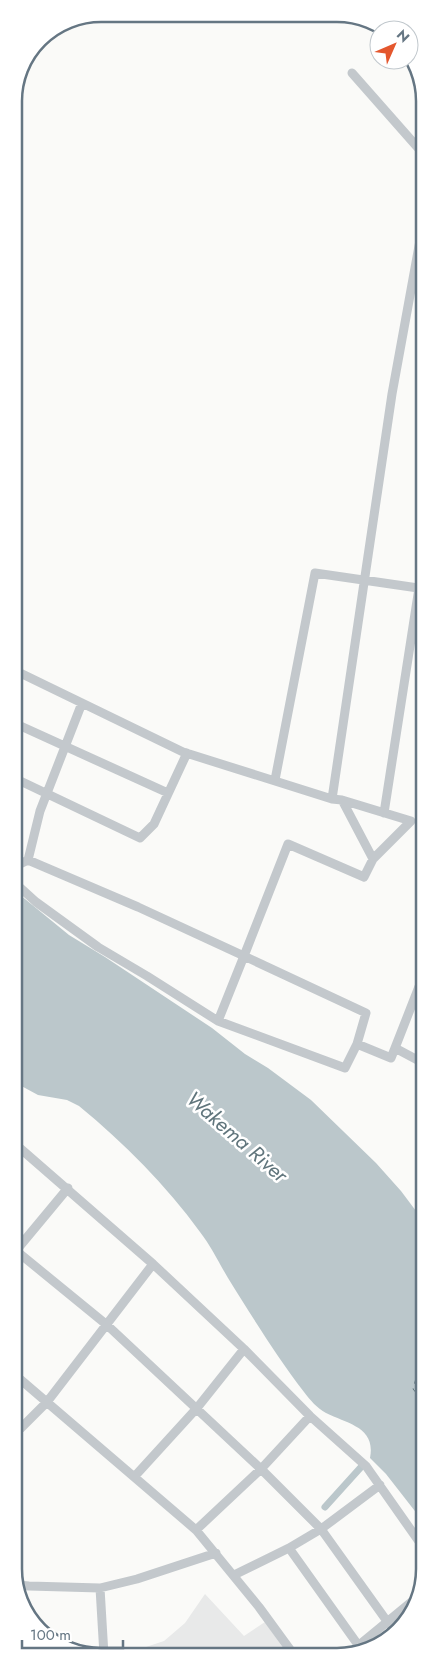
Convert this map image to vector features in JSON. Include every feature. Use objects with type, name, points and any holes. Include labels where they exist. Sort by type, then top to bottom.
[{"type":"street","points":[[352,73],[416,147]]},
{"type":"street","points":[[332,799],[392,394],[416,258]]},
{"type":"street","points":[[276,780],[315,573],[416,587]]},
{"type":"street","points":[[384,813],[416,624]]},
{"type":"street","points":[[23,674],[187,753],[411,822],[373,859],[364,877],[288,844],[218,1021]]},
{"type":"street","points":[[22,863],[28,860],[40,811],[82,703]]},
{"type":"street","points":[[23,727],[168,793]]},
{"type":"street","points":[[23,782],[140,838],[154,824],[187,753]]},
{"type":"street","points":[[342,800],[373,859]]},
{"type":"street","points":[[22,891],[98,947],[218,1021],[345,1068],[357,1044],[366,1013],[138,907],[28,860]]},
{"type":"street","points":[[357,1044],[391,1058],[416,994]]},
{"type":"street","points":[[395,1048],[416,1059]]},
{"type":"street","points":[[22,1150],[153,1264],[244,1349],[310,1416],[366,1466],[416,1537]]},
{"type":"street","points":[[22,1242],[68,1188]]},
{"type":"street","points":[[22,1257],[107,1325],[262,1469],[321,1529],[390,1626]]},
{"type":"street","points":[[22,1427],[47,1402],[153,1264]]},
{"type":"street","points":[[135,1476],[197,1408],[244,1349]]},
{"type":"street","points":[[22,1381],[196,1530],[234,1575],[289,1648]]},
{"type":"street","points":[[196,1530],[262,1469],[310,1416]]},
{"type":"street","points":[[234,1575],[289,1548],[321,1529],[380,1485]]},
{"type":"street","points":[[289,1548],[358,1645]]},
{"type":"street","points":[[25,1586],[100,1588],[137,1579],[216,1553]]},
{"type":"street","points":[[100,1588],[104,1648]]},
{"type":"street","points":[[367,1642],[407,1606]]},
{"type":"shaded area","points":[[205,1594],[244,1636],[265,1622],[283,1648],[146,1648],[164,1641],[185,1623]]},
{"type":"water","name":"Wakema River","points":[[22,897],[69,935],[212,1028],[245,1054],[268,1068],[311,1100],[376,1163],[416,1211],[416,1512],[386,1474],[370,1458],[371,1448],[365,1433],[351,1424],[326,1413],[306,1395],[264,1336],[204,1237],[159,1181],[79,1106],[67,1100],[38,1095],[22,1087]]},
{"type":"waterway","points":[[325,1507],[362,1466]]},
{"type":"ferry route","points":[[416,1378],[413,1389],[416,1392]]}]
